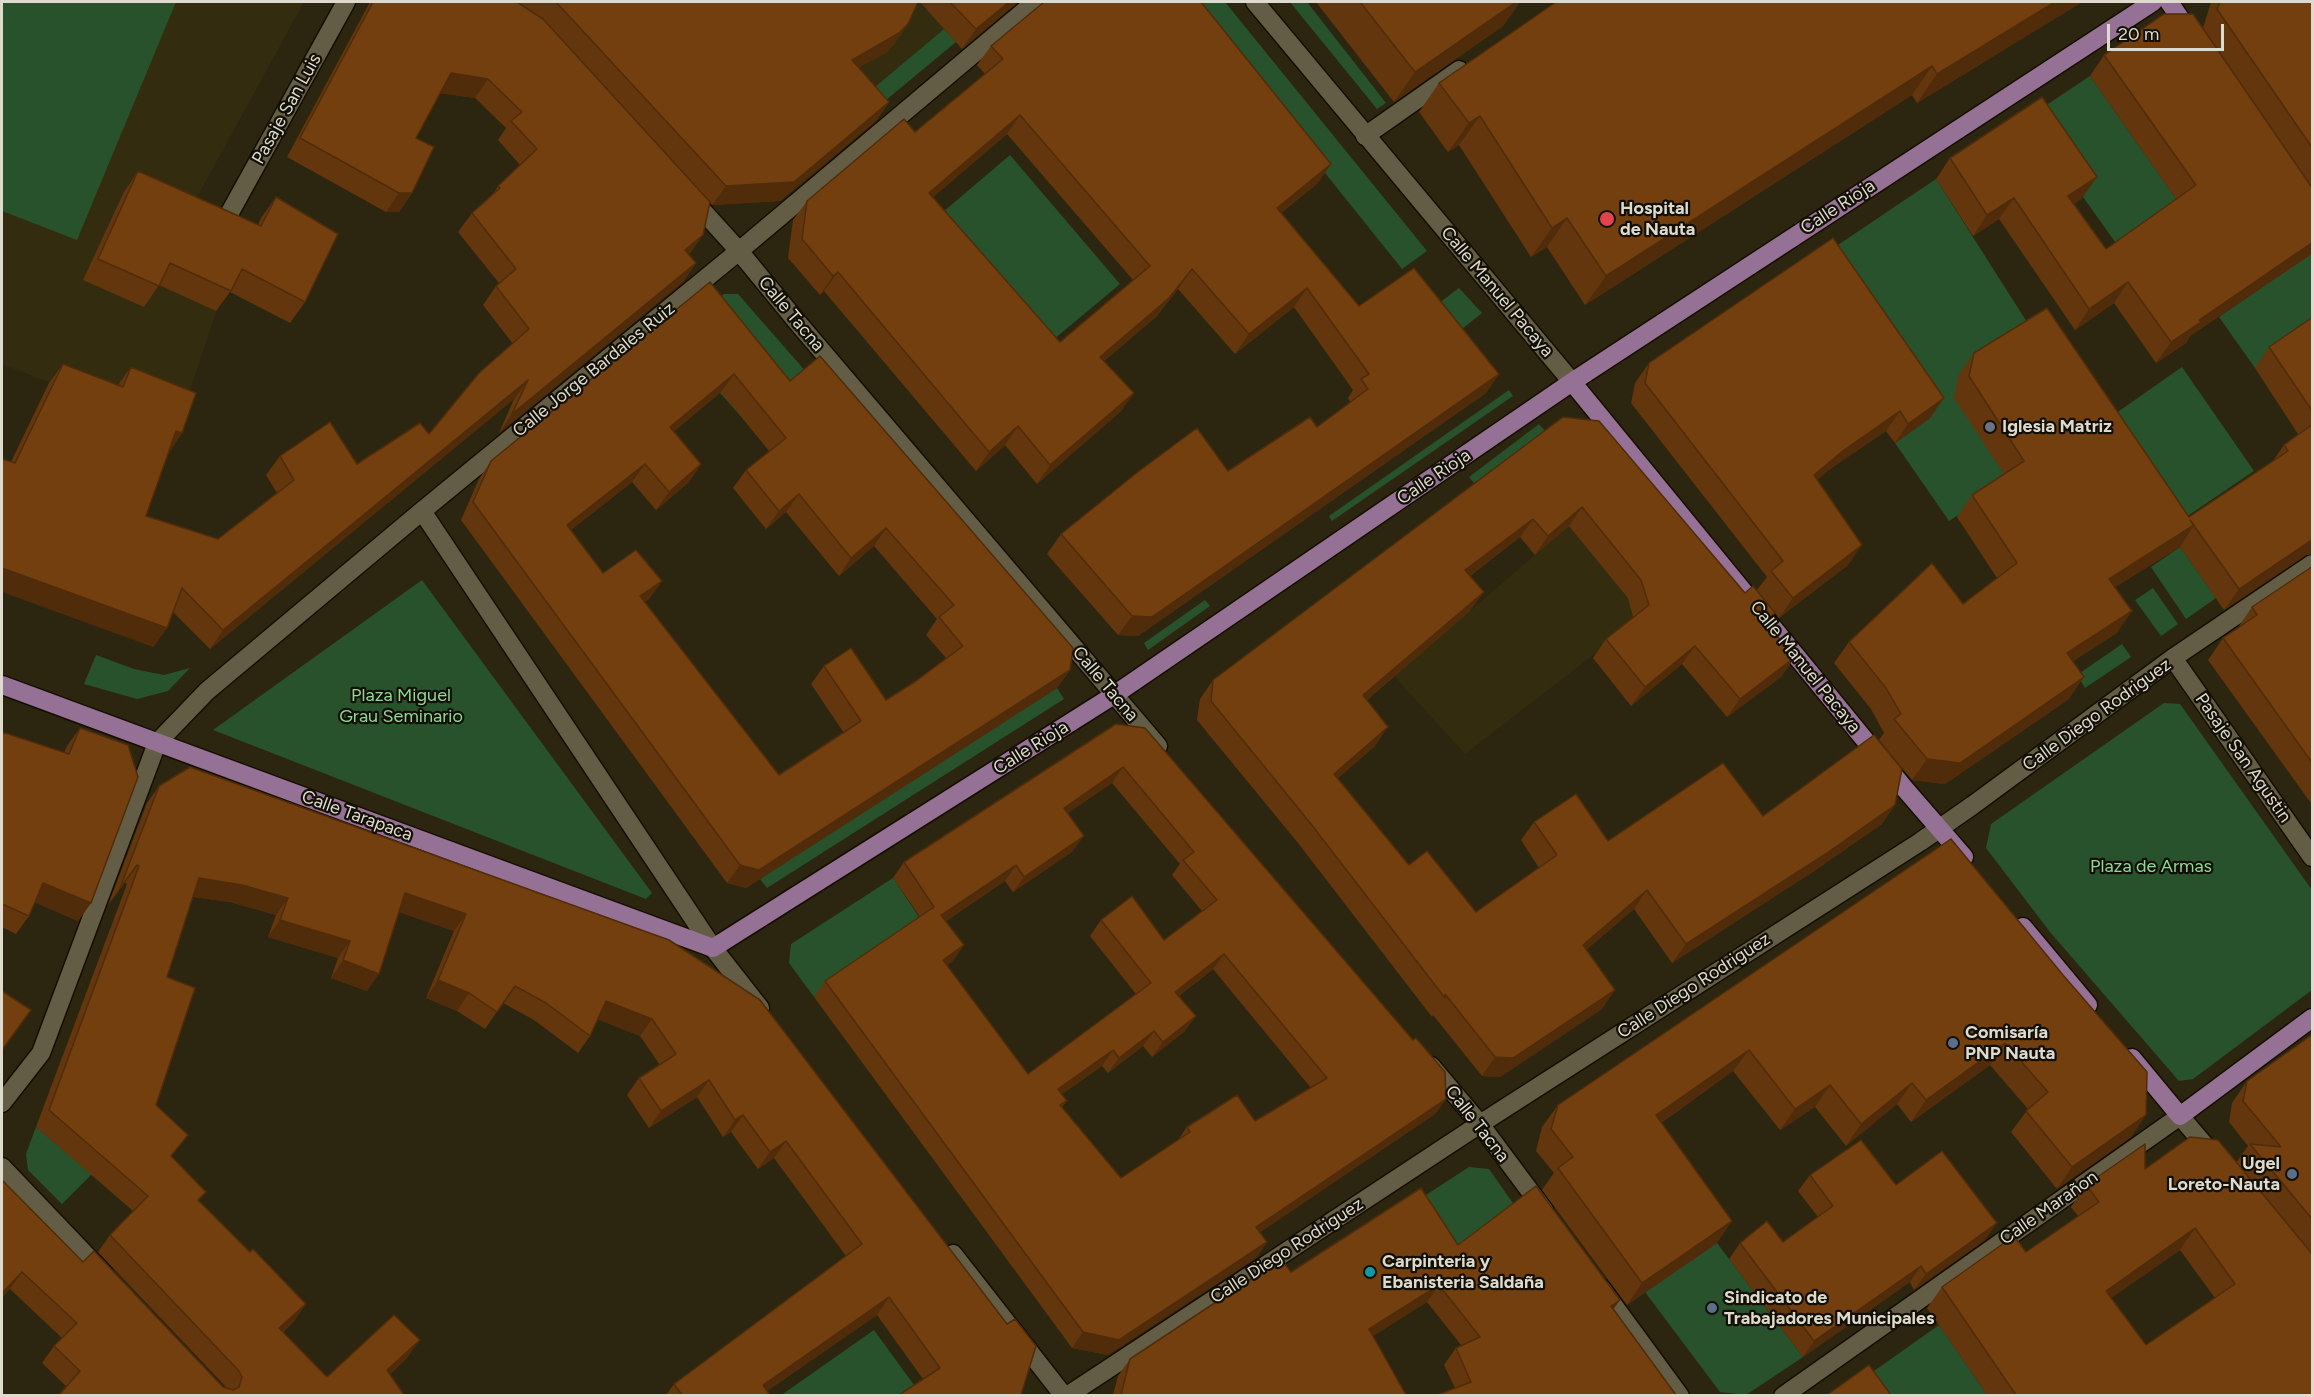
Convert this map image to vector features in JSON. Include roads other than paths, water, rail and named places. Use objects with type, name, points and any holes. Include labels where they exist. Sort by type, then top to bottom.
[{"type":"main road","name":"Calle Rioja","points":[[713,948],[1114,695],[1572,382],[2152,2]]},
{"type":"main road","points":[[2169,2],[2201,49]]},
{"type":"main road","name":"Calle Manuel Pacaya","points":[[1572,382],[1905,789],[1978,873]]},
{"type":"main road","name":"Calle Tarapaca","points":[[2,684],[713,948]]},
{"type":"main road","points":[[2008,910],[2101,1020]]},
{"type":"main road","name":"Calle Marañon","points":[[2181,1116],[2313,1018]]},
{"type":"main road","points":[[2124,1048],[2181,1116]]},
{"type":"street","name":"Pasaje San Luis","points":[[228,216],[346,2]]},
{"type":"street","name":"Calle Jorge Bardales Ruiz","points":[[157,743],[207,692],[1035,2]]},
{"type":"street","name":"Calle Manuel Pacaya","points":[[1255,2],[1572,382]]},
{"type":"street","points":[[1365,136],[1469,63]]},
{"type":"street","name":"Calle Tacna","points":[[682,189],[739,251],[1169,759]]},
{"type":"street","points":[[422,511],[713,948],[771,1022]]},
{"type":"street","name":"Calle Diego Rodriguez","points":[[1066,1395],[1940,827],[2173,658],[2313,564]]},
{"type":"street","name":"Pasaje San Agustin","points":[[2173,658],[2313,857]]},
{"type":"street","points":[[2,1103],[41,1053],[157,743]]},
{"type":"street","name":"Calle Tacna","points":[[1418,1051],[1480,1124],[1556,1227]]},
{"type":"street","points":[[2181,1116],[2224,1169]]},
{"type":"street","name":"Calle Marañon","points":[[1783,1395],[2181,1116]]},
{"type":"street","points":[[2,1167],[114,1286]]},
{"type":"street","points":[[939,1237],[1066,1395]]},
{"type":"street","points":[[1591,1274],[1680,1395]]},
{"type":"place","name":"Hospital de Nauta","points":[[1607,219]]},
{"type":"place","name":"Iglesia Matriz","points":[[1990,427]]},
{"type":"place","name":"Comisaría PNP Nauta","points":[[1953,1043]]},
{"type":"place","name":"Ugel Loreto-Nauta","points":[[2292,1174]]},
{"type":"place","name":"Carpinteria y Ebanisteria Saldaña","points":[[1370,1272]]},
{"type":"place","name":"Sindicato de Trabajadores Municipales","points":[[1712,1308]]},
{"type":"park label","name":"Plaza Miguel Grau Seminario","points":[[401,706]]},
{"type":"park label","name":"Plaza de Armas","points":[[2151,867]]}]
